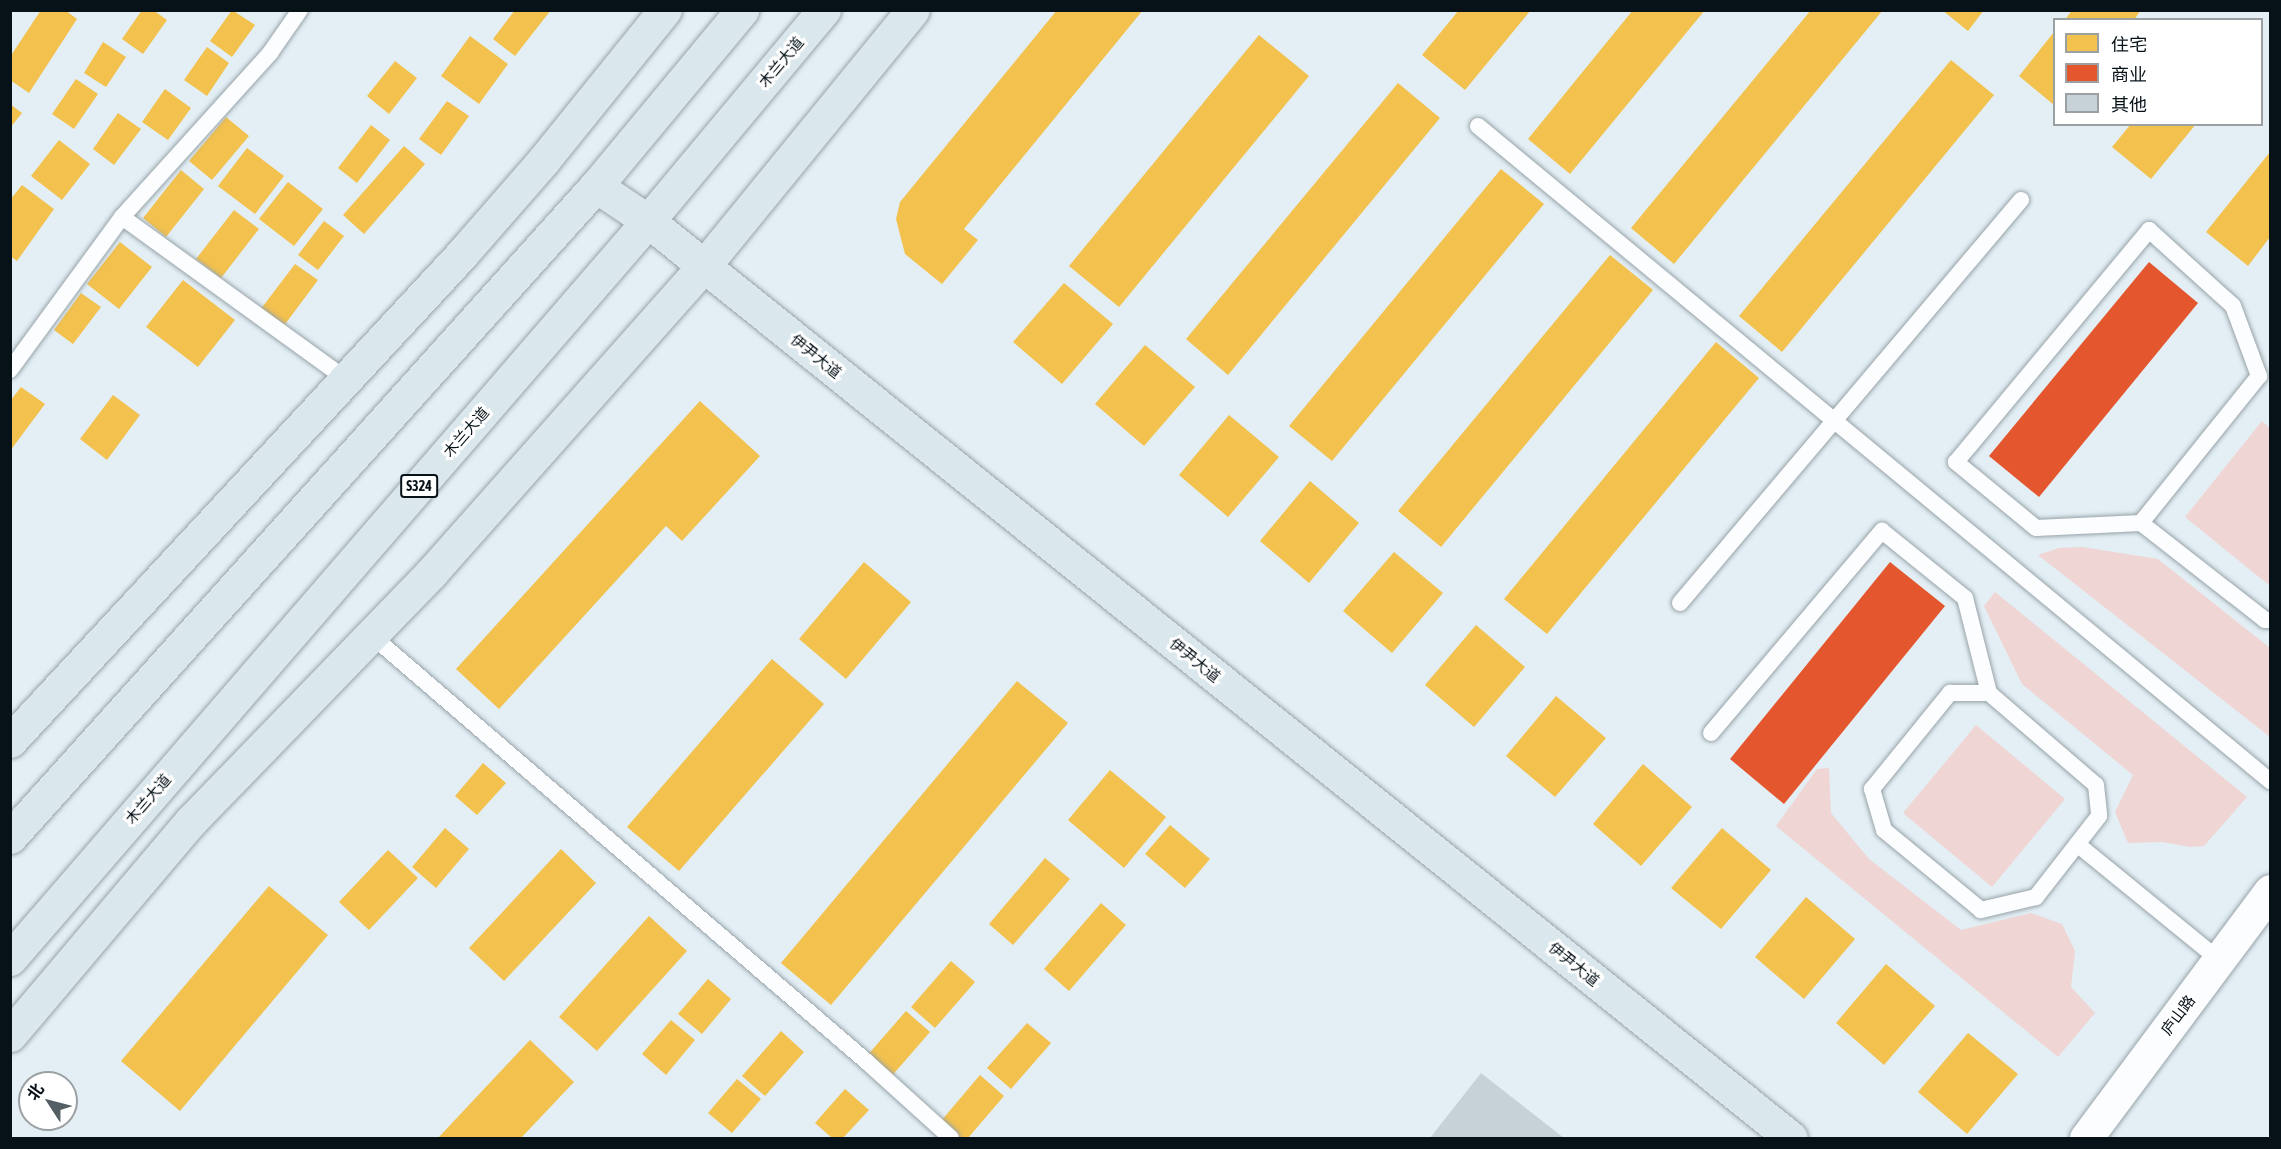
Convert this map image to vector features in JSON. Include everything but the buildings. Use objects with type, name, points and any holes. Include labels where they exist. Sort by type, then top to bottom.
[{"type":"main road","points":[[10,741],[346,380],[513,195],[665,10]]},
{"type":"main road","name":"木兰大道","points":[[10,959],[648,221],[824,10]]},
{"type":"main road","points":[[10,1035],[191,821],[432,572],[704,266],[913,10]]},
{"type":"main road","points":[[12,833],[596,186],[740,11]]},
{"type":"main road","name":"伊尹大道","points":[[596,186],[648,221],[1791,1138]]},
{"type":"street","name":"庐山路","points":[[2086,1138],[2271,891]]},
{"type":"lane","points":[[10,370],[122,217],[270,53],[300,10]]},
{"type":"lane","points":[[1478,126],[2271,782]]},
{"type":"lane","points":[[1680,603],[2021,200]]},
{"type":"lane","points":[[122,217],[346,380]]},
{"type":"lane","points":[[2141,523],[2265,380],[2233,306],[2149,230],[1956,462],[2036,528],[2141,523],[2265,620],[2271,620]]},
{"type":"lane","points":[[1712,733],[1882,531],[1965,598],[1989,693],[2096,785],[2098,816],[2036,897],[1981,910],[1884,830],[1872,789],[1950,693],[1989,693]]},
{"type":"lane","points":[[371,635],[867,1062],[951,1138]]},
{"type":"lane","points":[[2077,844],[2219,960]]},
{"type":"shaded area","points":[[2262,421],[2270,428],[2270,586],[2185,517]]},
{"type":"shaded area","points":[[2082,547],[2158,559],[2270,648],[2270,737],[2038,555],[2059,548]]},
{"type":"shaded area","points":[[1995,592],[2247,797],[2204,846],[2191,847],[2162,842],[2128,843],[2115,812],[2133,775],[2022,684],[1984,606]]},
{"type":"shaded area","points":[[1976,725],[2065,799],[1992,887],[1903,813]]},
{"type":"shaded area","points":[[1829,768],[1831,813],[1869,859],[1961,930],[2031,913],[2062,924],[2075,951],[2071,987],[2095,1013],[2058,1057],[1776,826],[1817,769]]}]
